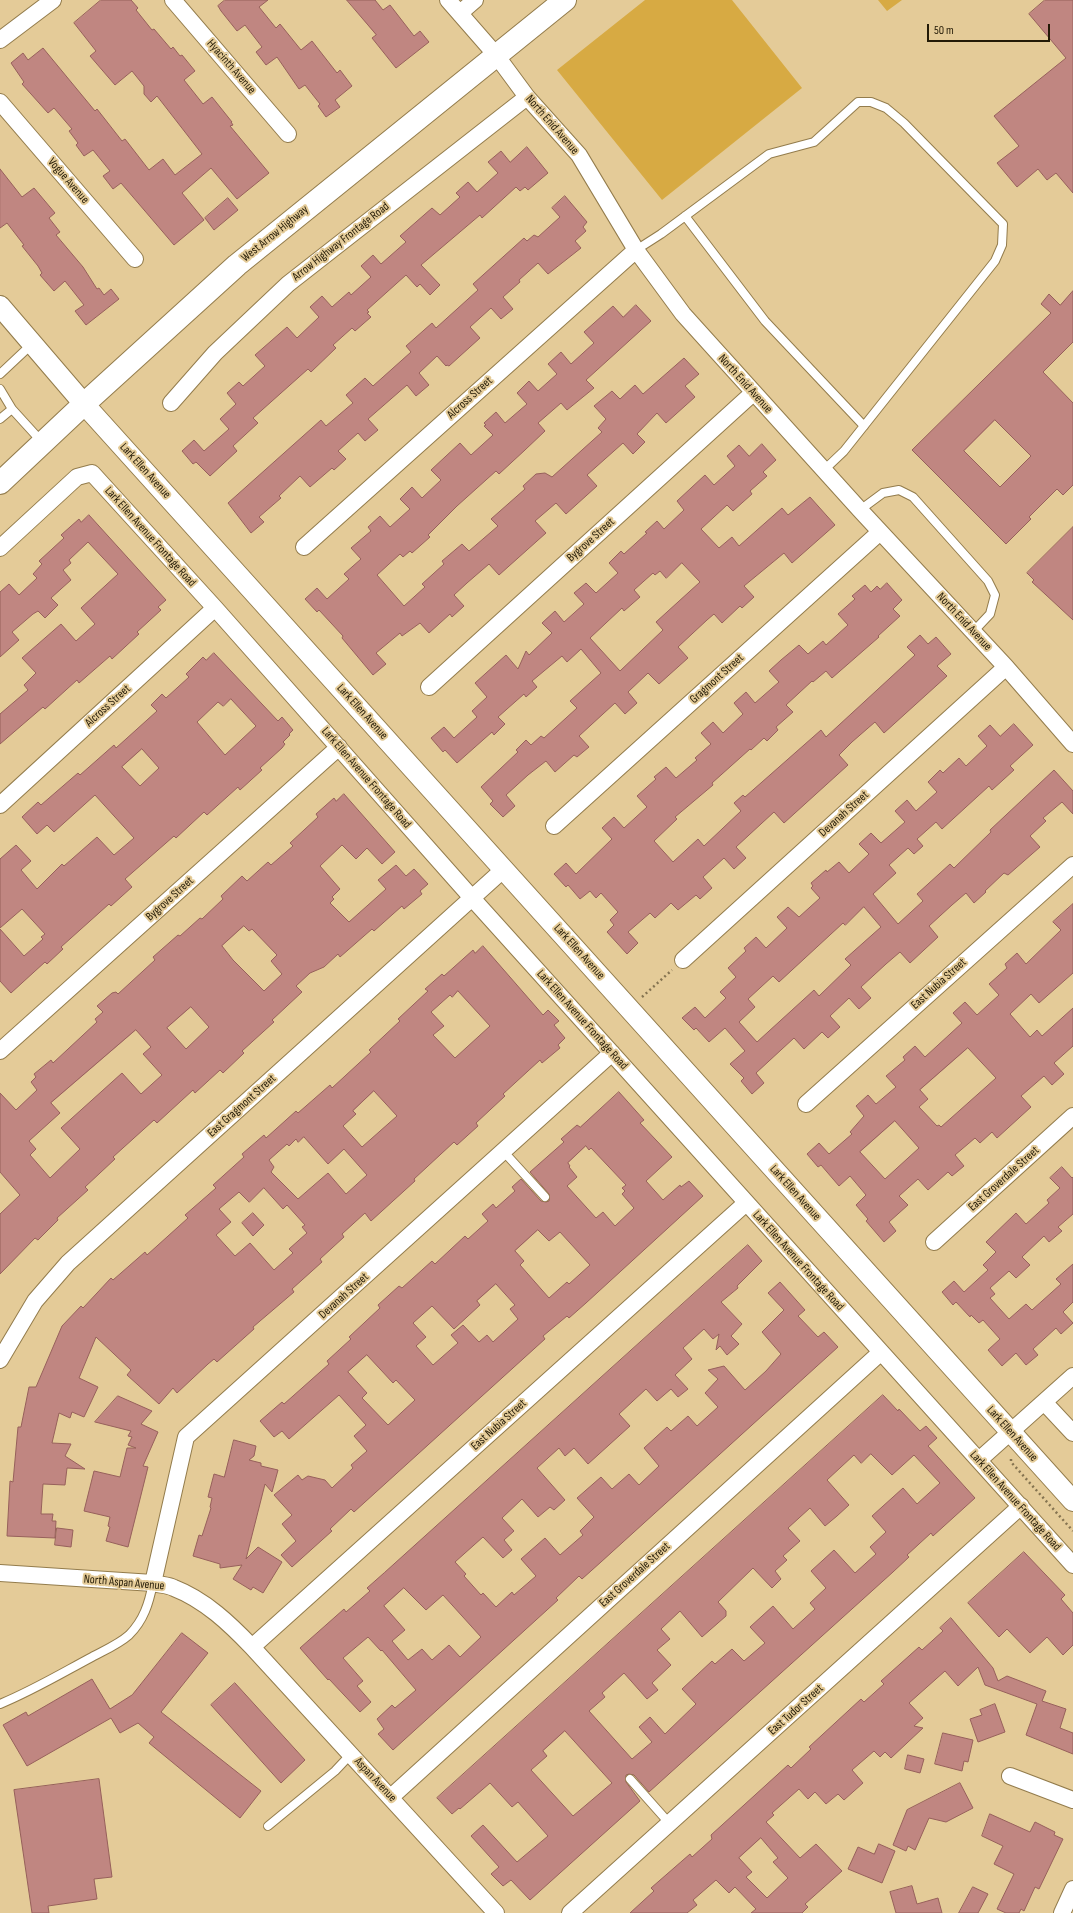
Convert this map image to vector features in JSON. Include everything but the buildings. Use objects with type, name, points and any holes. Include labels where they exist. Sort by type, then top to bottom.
[{"type":"main road","name":"West Arrow Highway","points":[[4,476],[43,443],[237,265],[565,0]]},
{"type":"street","points":[[0,40],[53,0]]},
{"type":"street","name":"Hyacinth Avenue","points":[[173,0],[288,134]]},
{"type":"street","name":"North Enid Avenue","points":[[448,0],[496,55],[527,97],[579,155],[636,250],[683,314],[880,532],[1071,737]]},
{"type":"street","points":[[460,13],[475,0]]},
{"type":"street","name":"Arrow Highway Frontage Road","points":[[171,403],[215,353],[288,284],[527,97]]},
{"type":"street","name":"Vogue Avenue","points":[[0,102],[135,259]]},
{"type":"street","name":"Alcross Street","points":[[304,547],[636,250]]},
{"type":"street","name":"Lark Ellen Avenue","points":[[0,306],[84,404],[630,1008],[1010,1433],[1073,1501]]},
{"type":"street","name":"Bygrove Street","points":[[429,687],[754,393]]},
{"type":"street","name":"Lark Ellen Avenue Frontage Road","points":[[0,548],[77,477],[92,473],[215,608],[472,898],[880,1353],[1073,1565]]},
{"type":"street","name":"Gragmont Street","points":[[554,826],[880,532]]},
{"type":"street","name":"Alcross Street","points":[[0,804],[215,608]]},
{"type":"street","name":"Devanah Street","points":[[683,960],[1006,667]]},
{"type":"street","name":"Bygrove Street","points":[[0,1051],[339,747]]},
{"type":"street","name":"East Nubia Street","points":[[806,1104],[1073,865]]},
{"type":"street","name":"East Gragmont Street","points":[[0,1360],[35,1301],[68,1263],[504,869]]},
{"type":"street","name":"Devanah Street","points":[[153,1583],[186,1437],[504,1152],[612,1053]]},
{"type":"street","name":"East Groverdale Street","points":[[934,1242],[1073,1116]]},
{"type":"street","name":"East Nubia Street","points":[[252,1647],[746,1203]]},
{"type":"street","name":"East Groverdale Street","points":[[390,1797],[880,1353]]},
{"type":"street","points":[[979,1460],[1073,1376]]},
{"type":"street","points":[[1044,1402],[1073,1433]]},
{"type":"street","name":"East Tudor Street","points":[[570,1913],[1020,1506]]},
{"type":"street","name":"North Aspan Avenue","points":[[0,1573],[153,1583],[174,1588],[201,1603],[226,1620],[252,1647]]},
{"type":"street","name":"Aspan Avenue","points":[[252,1647],[496,1913]]},
{"type":"street","points":[[1010,1776],[1073,1800]]},
{"type":"street","points":[[1062,1913],[1073,1889]]},
{"type":"lane","points":[[636,250],[769,154],[814,142],[858,102],[871,102],[886,108],[904,123],[1003,224],[1002,245],[995,261],[844,451],[824,470]]},
{"type":"lane","points":[[685,216],[764,322],[864,426]]},
{"type":"lane","points":[[0,374],[32,344]]},
{"type":"lane","points":[[0,389],[12,409],[43,443]]},
{"type":"lane","points":[[0,419],[12,409]]},
{"type":"lane","points":[[860,510],[884,493],[899,490],[912,498],[988,581],[995,595],[990,614],[973,632]]},
{"type":"lane","points":[[504,1152],[545,1197]]},
{"type":"lane","points":[[0,1704],[53,1679],[110,1648],[129,1635],[142,1619],[149,1605],[153,1583]]},
{"type":"lane","points":[[268,1826],[335,1771],[351,1754]]},
{"type":"lane","points":[[630,1779],[670,1824]]},
{"type":"path","points":[[630,1008],[683,960]]},
{"type":"shaded area","points":[[645,0],[732,0],[802,88],[662,200],[557,70]]},
{"type":"shaded area","points":[[878,0],[902,0],[887,11]]}]
